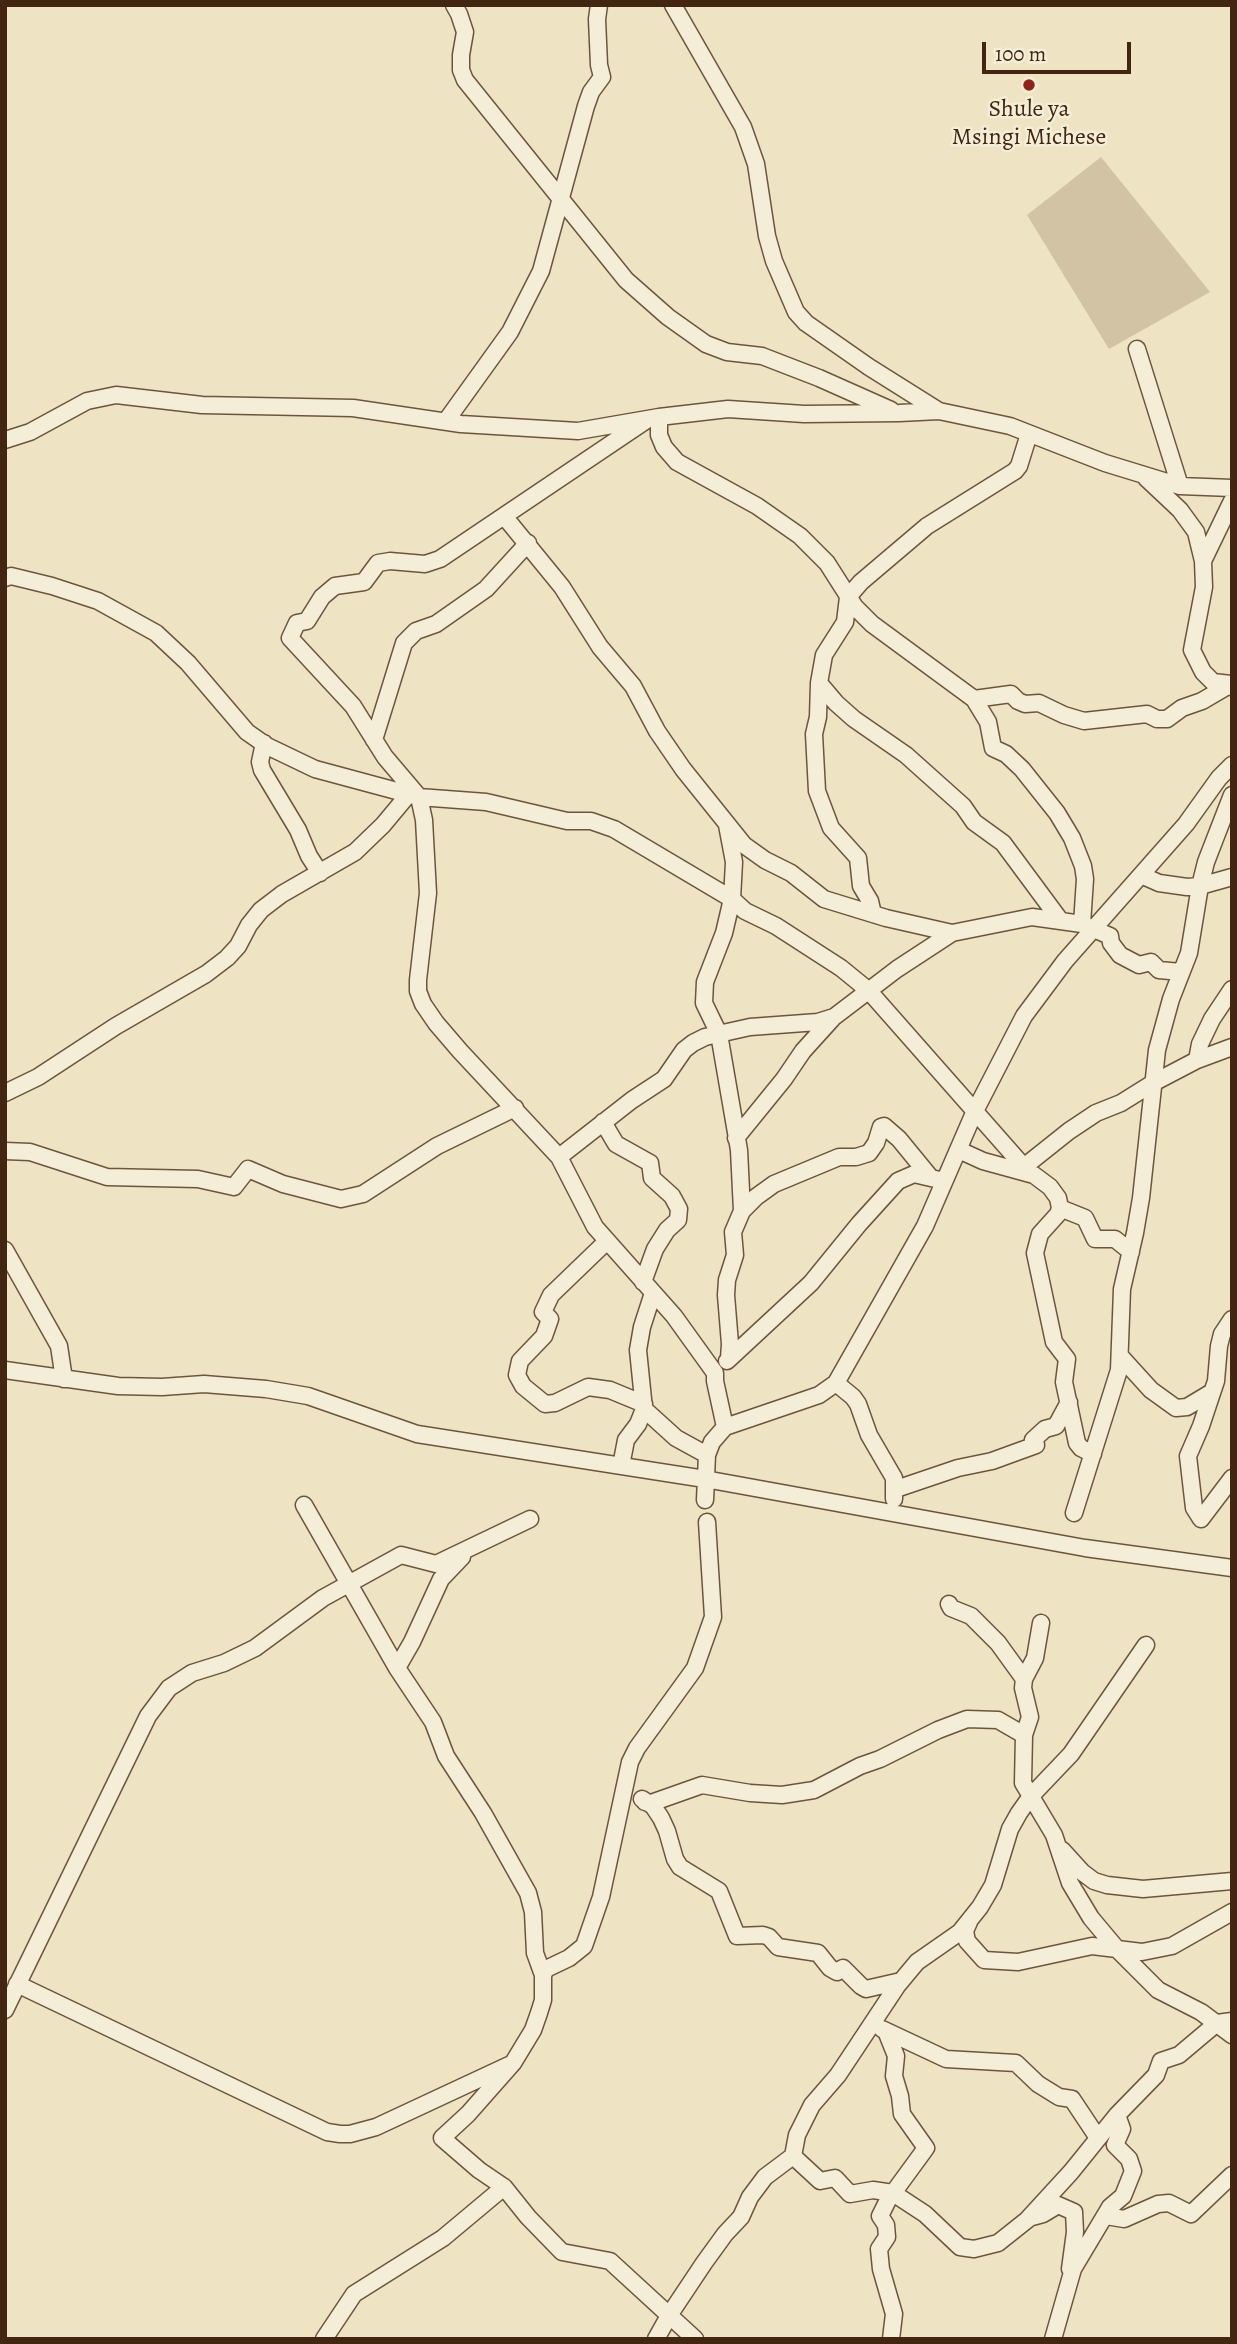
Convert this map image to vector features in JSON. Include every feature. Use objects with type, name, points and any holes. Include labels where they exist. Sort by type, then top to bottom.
[{"type":"street","points":[[454,5],[465,32],[461,55],[461,70],[465,80],[626,280],[668,317],[706,344],[727,352],[762,356],[898,413]]},
{"type":"street","points":[[446,422],[510,332],[533,290],[551,240],[586,106],[591,92],[602,77],[598,57],[599,5]]},
{"type":"street","points":[[673,5],[743,127],[756,164],[770,248],[796,312],[806,323],[869,367],[939,411]]},
{"type":"street","points":[[1137,349],[1180,486]]},
{"type":"street","points":[[5,440],[30,432],[87,401],[116,395],[202,405],[353,408],[446,422],[578,431],[728,409],[804,414],[939,411],[983,419],[1144,476],[1180,486],[1232,488]]},
{"type":"street","points":[[654,418],[440,559],[425,564],[390,561],[378,563],[364,582],[335,586],[322,597],[307,621],[297,623],[290,638],[353,706],[385,757],[414,796],[424,820],[428,893],[418,991],[436,1023],[559,1157],[595,1227],[674,1316],[715,1373],[725,1427]]},
{"type":"street","points":[[654,418],[664,447],[677,462],[757,506],[800,536],[827,563],[855,607],[873,624],[974,699],[988,722],[993,748],[1006,754],[1017,764],[1058,813],[1072,838],[1083,866],[1087,926]]},
{"type":"street","points":[[873,914],[870,901],[861,886],[858,858],[831,828],[817,791],[814,734],[824,655],[845,622],[848,597],[894,553],[928,526],[1015,471],[1029,434]]},
{"type":"street","points":[[1144,476],[1180,509],[1196,532],[1203,561],[1203,587],[1192,650],[1203,672],[1213,682],[1231,686]]},
{"type":"street","points":[[1203,561],[1232,500]]},
{"type":"street","points":[[503,516],[562,587],[600,647],[633,685],[669,751],[744,845],[765,860],[791,873],[824,899],[952,933]]},
{"type":"street","points":[[374,740],[404,643],[416,631],[436,624],[486,589],[528,543]]},
{"type":"street","points":[[5,578],[11,576],[52,586],[98,601],[156,633],[188,663],[247,732],[315,769],[414,796],[486,802],[567,821],[603,824],[816,951],[868,990],[939,1069],[1022,1169]]},
{"type":"street","points":[[819,682],[854,719],[906,755],[963,806],[974,822],[1009,849],[1060,920]]},
{"type":"street","points":[[974,699],[1011,694],[1025,704],[1039,703],[1084,721],[1147,714],[1157,719],[1167,719],[1182,708],[1231,686]]},
{"type":"street","points":[[264,743],[260,762],[262,770],[320,873]]},
{"type":"street","points":[[705,1500],[707,1455],[712,1442],[725,1427],[819,1395],[836,1383],[925,1226],[937,1180],[959,1150],[974,1113],[1024,1016],[1087,926],[1141,875],[1186,824],[1219,778],[1232,765]]},
{"type":"street","points":[[1074,1513],[1099,1428],[1116,1383],[1121,1357],[1122,1289],[1147,1155],[1157,1050],[1194,931],[1200,886],[1232,794]]},
{"type":"street","points":[[5,1093],[38,1077],[116,1026],[206,974],[227,958],[261,910],[282,894],[355,852],[414,796]]},
{"type":"street","points":[[727,825],[734,862],[732,899],[724,933],[705,982],[704,1003],[719,1034],[736,1138],[742,1212]]},
{"type":"street","points":[[1141,875],[1159,883],[1200,886],[1232,877]]},
{"type":"street","points":[[736,1138],[803,1051],[834,1017],[868,990],[952,933],[1032,917],[1060,920],[1087,926],[1110,936],[1111,943],[1120,955],[1139,965],[1151,962],[1159,970],[1181,972]]},
{"type":"street","points":[[1197,1060],[1200,1044],[1212,1019],[1232,989]]},
{"type":"street","points":[[559,1157],[664,1079],[684,1050],[705,1037],[750,1027],[818,1022],[834,1017]]},
{"type":"street","points":[[1022,1169],[1096,1113],[1121,1103],[1197,1060],[1232,1047]]},
{"type":"street","points":[[5,1151],[30,1152],[107,1177],[198,1179],[234,1187],[248,1169],[283,1184],[341,1199],[363,1194],[437,1146],[515,1108]]},
{"type":"street","points":[[603,1122],[616,1144],[650,1163],[652,1178],[672,1196],[679,1209],[678,1220],[667,1230],[656,1249],[638,1350],[644,1406],[638,1424],[626,1440],[621,1466]]},
{"type":"street","points":[[729,1359],[727,1280],[735,1255],[733,1232],[742,1212],[774,1184],[839,1157],[856,1157],[869,1153],[876,1143],[881,1127],[884,1126],[937,1180]]},
{"type":"street","points":[[959,1150],[983,1161],[1022,1169],[1050,1186],[1058,1198],[1060,1208],[1041,1234],[1035,1253],[1054,1342],[1067,1359],[1064,1382],[1077,1443],[1093,1454]]},
{"type":"street","points":[[715,1373],[811,1283],[898,1181],[914,1174],[937,1180]]},
{"type":"street","points":[[1060,1208],[1085,1218],[1095,1239],[1115,1239],[1131,1252]]},
{"type":"street","points":[[606,1242],[551,1295],[543,1312],[550,1319],[544,1336],[520,1362],[517,1374],[523,1386],[545,1404],[555,1403],[588,1387],[610,1390],[644,1406],[684,1444],[707,1455]]},
{"type":"street","points":[[5,1250],[59,1346],[64,1379]]},
{"type":"street","points":[[1232,1319],[1222,1334],[1212,1392],[1188,1456],[1194,1508],[1201,1519],[1232,1478]]},
{"type":"street","points":[[1121,1357],[1151,1390],[1176,1408],[1187,1407],[1212,1392]]},
{"type":"street","points":[[5,1370],[118,1386],[204,1384],[265,1389],[308,1396],[417,1434],[705,1479],[1085,1548],[1232,1568]]},
{"type":"street","points":[[836,1383],[858,1404],[869,1435],[894,1478],[896,1489],[892,1512]]},
{"type":"street","points":[[896,1489],[1037,1445],[1033,1440],[1045,1429],[1056,1426],[1069,1402]]},
{"type":"street","points":[[304,1505],[397,1668],[433,1722],[446,1756],[483,1813],[528,1893],[533,1912],[535,1953],[542,1975],[543,2000],[533,2030],[513,2063],[443,2138],[504,2187],[562,2252],[610,2261],[695,2339]]},
{"type":"street","points":[[5,2010],[148,1716],[169,1688],[192,1673],[255,1648],[323,1598],[401,1555],[436,1564],[530,1519]]},
{"type":"street","points":[[542,1975],[546,1969],[569,1958],[584,1946],[601,1897],[626,1776],[637,1748],[690,1676],[706,1639],[713,1617],[714,1598],[707,1522]]},
{"type":"street","points":[[397,1668],[441,1579],[457,1561],[475,1547]]},
{"type":"street","points":[[949,1604],[951,1608],[971,1616],[998,1643],[1024,1679]]},
{"type":"street","points":[[1041,1623],[1035,1658],[1024,1679],[1023,1688],[1030,1717],[1024,1735],[1023,1783],[1060,1848],[1070,1883],[1080,1901],[1117,1949],[1158,1990],[1224,2022],[1232,2035]]},
{"type":"street","points":[[656,2339],[725,2234],[741,2217],[750,2197],[765,2177],[793,2156],[797,2135],[811,2105],[879,2027],[901,1981],[917,1962],[960,1932],[970,1920],[991,1890],[1010,1829],[1031,1796],[1072,1754],[1146,1645]]},
{"type":"street","points":[[645,1802],[651,1803],[702,1784],[750,1793],[782,1795],[814,1790],[860,1766],[967,1719],[998,1720],[1024,1735]]},
{"type":"street","points":[[623,1792],[637,1796],[653,1806],[667,1831],[680,1867],[719,1891],[737,1936],[764,1935],[778,1947],[818,1953],[830,1968],[837,1972],[844,1968],[866,1989],[901,1981]]},
{"type":"street","points":[[1060,1848],[1082,1872],[1094,1881],[1107,1885],[1143,1889],[1232,1881]]},
{"type":"street","points":[[970,1920],[965,1931],[967,1941],[984,1961],[1018,1962],[1092,1946],[1142,1952],[1172,1945],[1232,1912]]},
{"type":"street","points":[[17,1984],[327,2132],[361,2132],[398,2118],[513,2063]]},
{"type":"street","points":[[793,2156],[820,2181],[835,2178],[850,2194],[873,2190],[893,2193],[925,2214],[964,2249],[998,2243],[1027,2220],[1117,2115],[1156,2075],[1161,2061],[1179,2055],[1224,2022]]},
{"type":"street","points":[[879,2027],[946,2059],[1016,2063],[1038,2084],[1059,2097],[1072,2099],[1098,2138]]},
{"type":"street","points":[[879,2027],[896,2056],[894,2076],[902,2114],[926,2148],[893,2193],[880,2216],[886,2225],[887,2237],[879,2249],[881,2269],[894,2314],[891,2339]]},
{"type":"street","points":[[1055,2337],[1073,2269],[1110,2207],[1123,2196],[1133,2171],[1129,2159],[1115,2145],[1122,2129],[1117,2115]]},
{"type":"street","points":[[1106,2216],[1124,2219],[1158,2204],[1169,2203],[1191,2214],[1232,2175]]},
{"type":"street","points":[[324,2339],[354,2294],[443,2238],[504,2187]]},
{"type":"street","points":[[1027,2220],[1031,2225],[1008,2222],[1043,2214],[1058,2205],[1074,2212],[1075,2232],[1068,2284]]},
{"type":"shaded area","points":[[1101,157],[1210,292],[1109,349],[1027,215]]},
{"type":"place","name":"Shule ya Msingi Michese","points":[[1029,85]]}]
